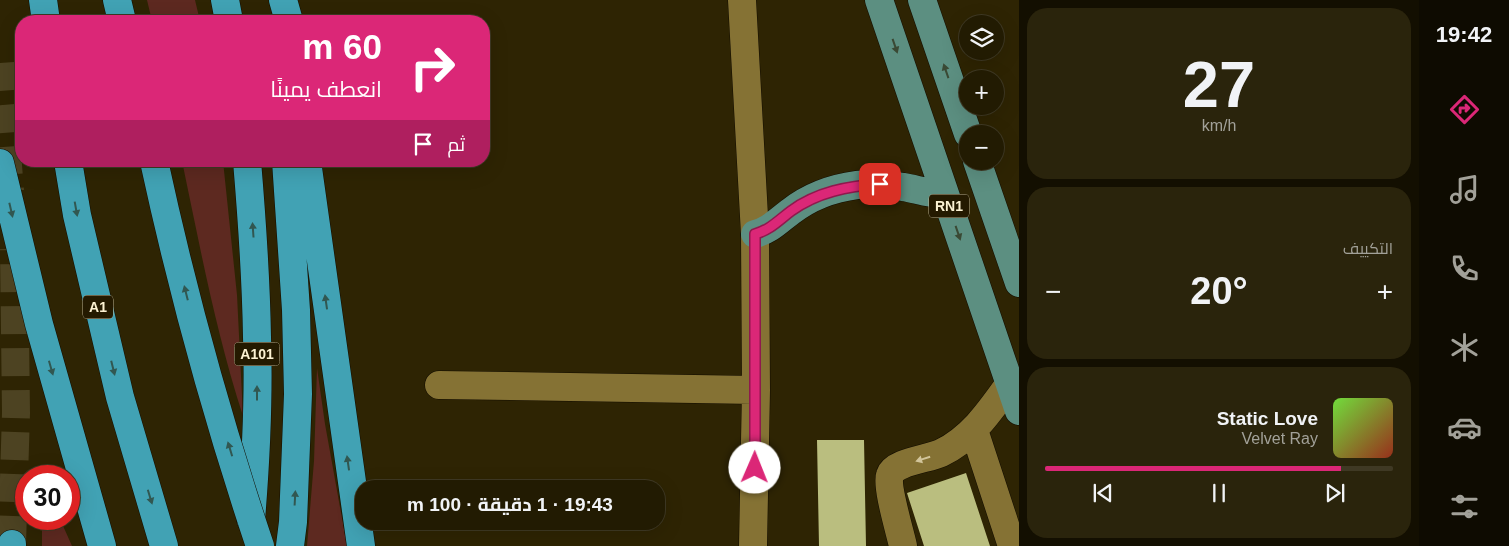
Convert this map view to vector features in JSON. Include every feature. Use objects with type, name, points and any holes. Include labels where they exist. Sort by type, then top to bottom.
[{"type":"highway","points":[[43,0],[45,15]]},
{"type":"highway","points":[[117,0],[121,15]]},
{"type":"highway","points":[[225,0],[228,15]]},
{"type":"highway","points":[[266,0],[269,15]]},
{"type":"highway","points":[[283,0],[287,15]]},
{"type":"highway","points":[[0,163],[39,324],[102,546]]},
{"type":"highway","name":"A1","points":[[69,167],[77,215],[120,397],[164,546]]},
{"type":"highway","points":[[155,167],[194,324],[260,546]]},
{"type":"highway","name":"A101","points":[[247,167],[258,338],[257,408],[249,546]]},
{"type":"highway","points":[[286,167],[296,310],[298,394],[294,522],[290,546]]},
{"type":"highway","points":[[308,167],[360,546]]},
{"type":"main road","name":"RN1","points":[[879,0],[1019,412]]},
{"type":"main road","points":[[922,0],[965,125]]},
{"type":"main road","name":"RN1","points":[[981,170],[1011,234],[1019,283]]},
{"type":"main road","points":[[755,234],[764,232],[791,211],[812,198],[834,190],[880,184],[904,187],[926,193],[944,192]]},
{"type":"street","points":[[742,0],[755,234],[754,546]]},
{"type":"street","points":[[903,546],[888,481],[892,470],[897,466],[941,453],[968,436],[1010,383]]},
{"type":"street","points":[[439,385],[756,390]]},
{"type":"street","points":[[968,436],[995,546]]},
{"type":"street","points":[[968,436],[1012,546]]},
{"type":"shaded area","points":[[147,0],[195,0],[199,15],[151,15]]},
{"type":"shaded area","points":[[183,167],[224,167],[237,295],[243,416],[233,385],[202,258]]},
{"type":"shaded area","points":[[317,368],[347,546],[307,546],[314,461]]},
{"type":"shaded area","points":[[42,530],[65,530],[72,546],[42,546]]},
{"type":"building","points":[[817,440],[864,440],[866,546],[819,546]]},
{"type":"building","points":[[966,473],[990,546],[924,546],[907,493]]},
{"type":"tunnel","points":[[0,63],[10,191]]},
{"type":"tunnel","points":[[12,544],[16,413],[14,249]]},
{"type":"route","points":[[755,468],[755,234],[764,232],[791,211],[812,198],[834,190],[857,185],[880,184]]}]
